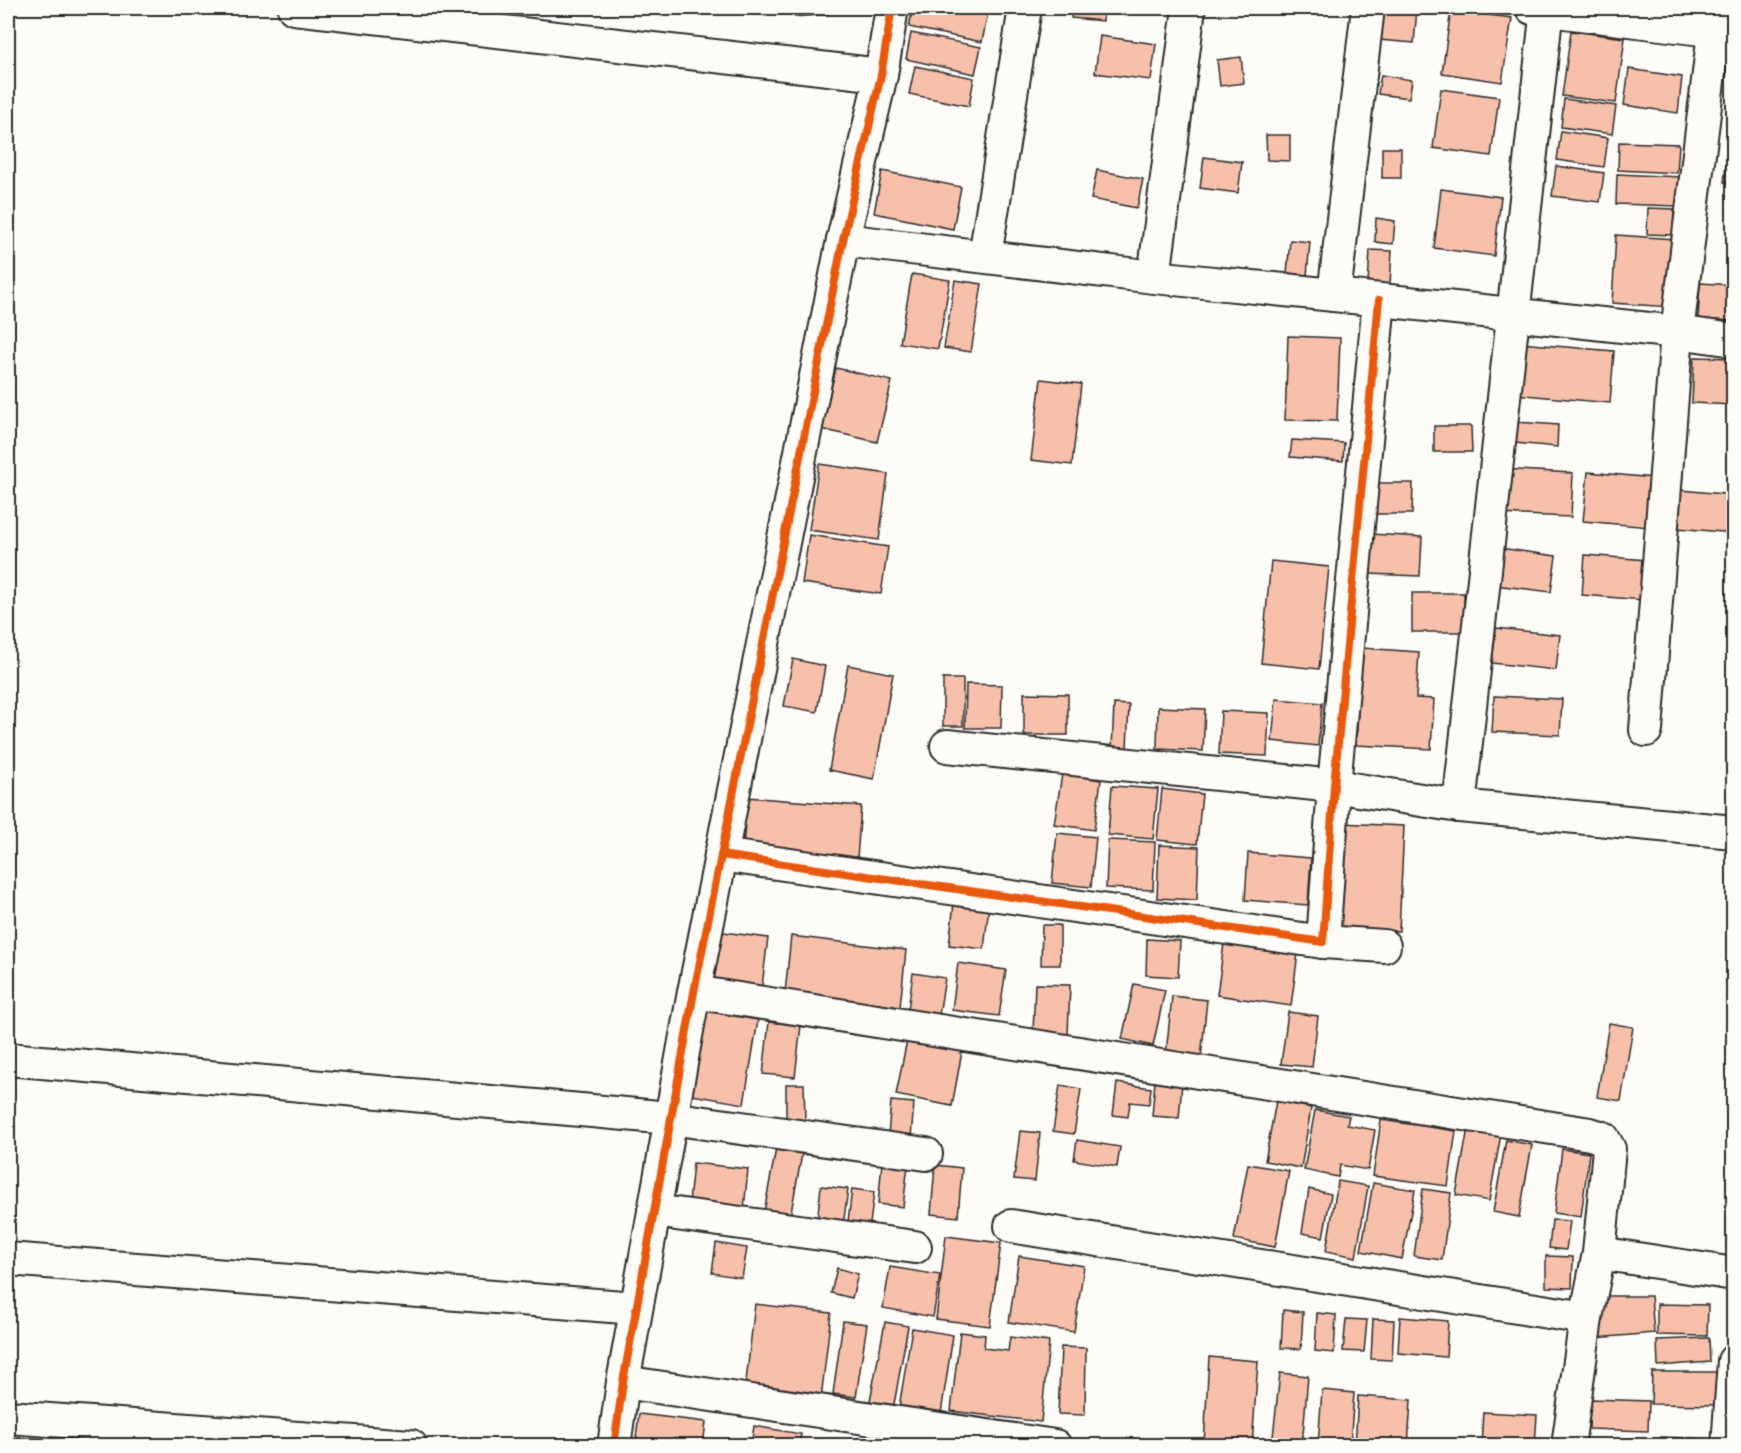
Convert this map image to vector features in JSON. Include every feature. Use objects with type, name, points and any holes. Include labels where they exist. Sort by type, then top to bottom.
[{"type":"street","points":[[294,8],[405,14],[881,75]]},
{"type":"street","points":[[614,1446],[636,1308],[694,992],[843,240],[881,75],[892,8]]},
{"type":"street","points":[[985,256],[1025,8]]},
{"type":"street","points":[[1154,277],[1189,8]]},
{"type":"street","points":[[1334,295],[1368,8]]},
{"type":"street","points":[[1459,806],[1512,314],[1542,8],[1722,24],[1677,332],[1646,730]]},
{"type":"street","points":[[843,240],[1154,277],[1512,314],[1734,340]]},
{"type":"street","points":[[1323,942],[1334,786],[1379,300]]},
{"type":"street","points":[[947,747],[1334,786],[1459,806],[1734,832]]},
{"type":"street","points":[[721,855],[1323,942],[1384,946]]},
{"type":"street","points":[[694,992],[1590,1134],[1602,1138],[1609,1149],[1599,1253],[1586,1318],[1569,1446]]},
{"type":"street","points":[[8,1059],[670,1118],[926,1154]]},
{"type":"street","points":[[654,1211],[915,1247]]},
{"type":"street","points":[[1011,1226],[1586,1318]]},
{"type":"street","points":[[1599,1253],[1734,1274]]},
{"type":"street","points":[[8,1259],[636,1308]]},
{"type":"street","points":[[1728,1446],[1734,1361]]},
{"type":"street","points":[[623,1382],[1055,1446]]},
{"type":"street","points":[[8,1417],[411,1446]]},
{"type":"building","points":[[794,8],[827,8],[828,14],[795,17]]},
{"type":"building","points":[[913,8],[965,8],[988,12],[982,42],[909,27]]},
{"type":"building","points":[[1072,8],[1104,8],[1103,21],[1071,18]]},
{"type":"building","points":[[1382,8],[1417,8],[1414,43],[1379,40]]},
{"type":"building","points":[[1451,10],[1512,18],[1502,82],[1442,73]]},
{"type":"building","points":[[1571,31],[1625,38],[1616,103],[1562,96]]},
{"type":"building","points":[[911,33],[981,47],[975,74],[906,59]]},
{"type":"building","points":[[1100,36],[1156,44],[1151,80],[1095,73]]},
{"type":"building","points":[[1241,57],[1244,83],[1220,86],[1217,60]]},
{"type":"building","points":[[915,66],[974,78],[969,106],[909,94]]},
{"type":"building","points":[[1629,69],[1682,77],[1678,113],[1624,105]]},
{"type":"building","points":[[1381,75],[1412,80],[1409,98],[1378,94]]},
{"type":"building","points":[[1441,89],[1499,97],[1491,156],[1433,148]]},
{"type":"building","points":[[1564,99],[1616,106],[1612,134],[1561,127]]},
{"type":"building","points":[[1561,131],[1608,138],[1604,167],[1557,160]]},
{"type":"building","points":[[1266,135],[1290,135],[1290,161],[1267,160]]},
{"type":"building","points":[[1619,142],[1679,144],[1677,173],[1618,170]]},
{"type":"building","points":[[1382,148],[1401,148],[1401,178],[1382,178]]},
{"type":"building","points":[[1728,149],[1734,150],[1734,183],[1724,182]]},
{"type":"building","points":[[1204,157],[1242,162],[1238,193],[1200,188]]},
{"type":"building","points":[[1556,166],[1604,173],[1600,202],[1552,196]]},
{"type":"building","points":[[1097,170],[1143,179],[1137,208],[1091,199]]},
{"type":"building","points":[[882,171],[961,187],[953,229],[874,213]]},
{"type":"building","points":[[1617,174],[1680,177],[1678,206],[1616,204]]},
{"type":"building","points":[[1441,189],[1501,197],[1494,256],[1434,248]]},
{"type":"building","points":[[1648,208],[1674,209],[1673,235],[1647,234]]},
{"type":"building","points":[[1376,218],[1395,221],[1393,244],[1375,242]]},
{"type":"building","points":[[1616,235],[1675,239],[1671,307],[1612,303]]},
{"type":"building","points":[[1290,240],[1310,242],[1307,275],[1287,273]]},
{"type":"building","points":[[1370,250],[1392,251],[1390,285],[1368,284]]},
{"type":"building","points":[[912,274],[950,280],[938,349],[900,343]]},
{"type":"building","points":[[955,280],[982,284],[971,352],[944,348]]},
{"type":"building","points":[[1700,283],[1734,285],[1734,321],[1698,319]]},
{"type":"building","points":[[1288,336],[1340,338],[1337,421],[1285,420]]},
{"type":"building","points":[[1519,343],[1614,351],[1610,403],[1515,394]]},
{"type":"building","points":[[1694,357],[1734,358],[1734,405],[1692,403]]},
{"type":"building","points":[[836,368],[892,381],[877,442],[821,429]]},
{"type":"building","points":[[1041,379],[1081,384],[1072,465],[1031,460]]},
{"type":"building","points":[[1516,422],[1558,425],[1557,447],[1515,443]]},
{"type":"building","points":[[1434,426],[1471,426],[1472,452],[1434,452]]},
{"type":"building","points":[[1292,440],[1344,443],[1343,461],[1290,457]]},
{"type":"building","points":[[819,464],[888,474],[879,540],[809,530]]},
{"type":"building","points":[[1501,469],[1573,473],[1571,517],[1498,514]]},
{"type":"building","points":[[1588,472],[1654,478],[1650,527],[1583,521]]},
{"type":"building","points":[[1371,483],[1413,483],[1412,514],[1370,514]]},
{"type":"building","points":[[1681,490],[1734,495],[1734,533],[1677,528]]},
{"type":"building","points":[[1370,534],[1422,537],[1420,576],[1369,574]]},
{"type":"building","points":[[809,535],[888,547],[881,594],[802,583]]},
{"type":"building","points":[[1500,548],[1556,556],[1551,592],[1495,585]]},
{"type":"building","points":[[1585,555],[1647,560],[1644,600],[1582,595]]},
{"type":"building","points":[[1271,561],[1329,567],[1319,669],[1261,663]]},
{"type":"building","points":[[1412,593],[1464,593],[1464,632],[1412,632]]},
{"type":"building","points":[[1496,628],[1560,635],[1556,670],[1492,663]]},
{"type":"building","points":[[1362,648],[1419,652],[1416,698],[1434,699],[1431,749],[1356,745]]},
{"type":"building","points":[[793,659],[825,666],[817,712],[784,706]]},
{"type":"building","points":[[848,665],[893,674],[874,779],[829,770]]},
{"type":"building","points":[[943,679],[963,679],[963,726],[943,726]]},
{"type":"building","points":[[966,684],[1002,685],[1001,728],[965,728]]},
{"type":"building","points":[[1024,693],[1068,694],[1068,735],[1024,735]]},
{"type":"building","points":[[1494,696],[1562,699],[1560,735],[1492,732]]},
{"type":"building","points":[[1276,699],[1322,703],[1318,746],[1272,741]]},
{"type":"building","points":[[1114,704],[1129,705],[1127,749],[1112,749]]},
{"type":"building","points":[[1158,707],[1205,709],[1203,751],[1157,749]]},
{"type":"building","points":[[1221,711],[1269,713],[1267,756],[1219,754]]},
{"type":"building","points":[[1062,774],[1101,780],[1094,830],[1054,824]]},
{"type":"building","points":[[1112,786],[1158,789],[1153,839],[1108,835]]},
{"type":"building","points":[[1162,789],[1202,794],[1197,844],[1157,840]]},
{"type":"building","points":[[747,797],[861,806],[857,858],[743,848]]},
{"type":"building","points":[[1340,823],[1404,826],[1399,931],[1335,928]]},
{"type":"building","points":[[1057,833],[1096,837],[1091,887],[1052,883]]},
{"type":"building","points":[[1108,840],[1155,842],[1153,890],[1106,888]]},
{"type":"building","points":[[1159,845],[1199,847],[1197,900],[1157,898]]},
{"type":"building","points":[[1248,853],[1311,858],[1308,905],[1245,900]]},
{"type":"building","points":[[954,903],[989,906],[984,949],[949,945]]},
{"type":"building","points":[[1042,925],[1060,925],[1060,965],[1041,965]]},
{"type":"building","points":[[716,931],[768,938],[762,986],[710,980]]},
{"type":"building","points":[[791,936],[906,950],[900,1007],[785,993]]},
{"type":"building","points":[[1147,939],[1180,941],[1178,977],[1146,975]]},
{"type":"building","points":[[1224,943],[1298,953],[1291,1006],[1217,995]]},
{"type":"building","points":[[958,963],[1006,970],[999,1016],[952,1010]]},
{"type":"building","points":[[913,973],[945,978],[938,1021],[907,1017]]},
{"type":"building","points":[[1035,984],[1070,985],[1068,1034],[1033,1033]]},
{"type":"building","points":[[1134,984],[1165,990],[1153,1046],[1122,1039]]},
{"type":"building","points":[[1172,996],[1207,1000],[1201,1058],[1166,1054]]},
{"type":"building","points":[[700,1010],[758,1020],[744,1104],[686,1094]]},
{"type":"building","points":[[1288,1012],[1318,1016],[1312,1067],[1281,1064]]},
{"type":"building","points":[[769,1022],[801,1025],[795,1077],[763,1074]]},
{"type":"building","points":[[1609,1023],[1633,1027],[1621,1101],[1597,1097]]},
{"type":"building","points":[[908,1035],[963,1046],[952,1106],[896,1095]]},
{"type":"building","points":[[1155,1081],[1182,1083],[1179,1118],[1152,1116]]},
{"type":"building","points":[[1117,1083],[1151,1088],[1149,1104],[1130,1102],[1128,1117],[1113,1115]]},
{"type":"building","points":[[786,1084],[804,1084],[805,1120],[786,1120]]},
{"type":"building","points":[[1060,1085],[1081,1089],[1074,1134],[1053,1131]]},
{"type":"building","points":[[891,1101],[914,1103],[911,1137],[888,1135]]},
{"type":"building","points":[[1276,1101],[1311,1108],[1301,1168],[1265,1161]]},
{"type":"building","points":[[1315,1110],[1349,1116],[1347,1125],[1375,1130],[1368,1170],[1340,1165],[1338,1177],[1304,1170]]},
{"type":"building","points":[[1381,1120],[1456,1131],[1448,1186],[1373,1176]]},
{"type":"building","points":[[1468,1128],[1501,1134],[1489,1201],[1456,1195]]},
{"type":"building","points":[[1020,1131],[1040,1133],[1035,1181],[1014,1179]]},
{"type":"building","points":[[778,1138],[804,1144],[790,1217],[764,1212]]},
{"type":"building","points":[[1077,1140],[1120,1147],[1117,1167],[1074,1160]]},
{"type":"building","points":[[1506,1140],[1532,1145],[1519,1217],[1493,1212]]},
{"type":"building","points":[[1562,1149],[1589,1153],[1581,1217],[1554,1213]]},
{"type":"building","points":[[693,1163],[748,1169],[744,1209],[689,1203]]},
{"type":"building","points":[[882,1163],[908,1165],[903,1207],[878,1204]]},
{"type":"building","points":[[1248,1164],[1289,1171],[1275,1247],[1234,1239]]},
{"type":"building","points":[[935,1165],[962,1168],[958,1217],[931,1214]]},
{"type":"building","points":[[1338,1181],[1368,1186],[1356,1257],[1326,1251]]},
{"type":"building","points":[[1373,1183],[1415,1190],[1402,1259],[1361,1251]]},
{"type":"building","points":[[821,1186],[848,1189],[843,1226],[817,1223]]},
{"type":"building","points":[[852,1189],[874,1192],[869,1232],[847,1230]]},
{"type":"building","points":[[1309,1189],[1331,1194],[1323,1237],[1302,1233]]},
{"type":"building","points":[[1423,1189],[1451,1193],[1442,1260],[1414,1256]]},
{"type":"building","points":[[1552,1220],[1570,1221],[1566,1250],[1549,1248]]},
{"type":"building","points":[[946,1236],[1001,1243],[990,1326],[936,1319]]},
{"type":"building","points":[[716,1243],[747,1248],[742,1278],[712,1273]]},
{"type":"building","points":[[1019,1256],[1084,1266],[1074,1332],[1009,1322]]},
{"type":"building","points":[[1546,1256],[1573,1257],[1572,1288],[1546,1287]]},
{"type":"building","points":[[890,1267],[940,1275],[933,1317],[883,1308]]},
{"type":"building","points":[[837,1268],[858,1274],[852,1298],[831,1293]]},
{"type":"building","points":[[1603,1296],[1651,1296],[1654,1333],[1596,1338]]},
{"type":"building","points":[[755,1304],[831,1313],[821,1399],[745,1390]]},
{"type":"building","points":[[1657,1304],[1708,1305],[1707,1336],[1657,1335]]},
{"type":"building","points":[[1283,1310],[1303,1312],[1301,1349],[1281,1348]]},
{"type":"building","points":[[1317,1313],[1336,1315],[1334,1353],[1315,1351]]},
{"type":"building","points":[[1400,1317],[1448,1321],[1446,1357],[1398,1353]]},
{"type":"building","points":[[1346,1319],[1367,1320],[1364,1352],[1343,1351]]},
{"type":"building","points":[[1373,1319],[1394,1320],[1392,1360],[1371,1359]]},
{"type":"building","points":[[843,1321],[867,1324],[856,1397],[833,1394]]},
{"type":"building","points":[[885,1322],[908,1326],[893,1410],[869,1406]]},
{"type":"building","points":[[912,1328],[953,1335],[940,1420],[898,1414]]},
{"type":"building","points":[[960,1332],[985,1335],[984,1348],[1008,1351],[1010,1337],[1049,1342],[1041,1422],[951,1411]]},
{"type":"building","points":[[1709,1338],[1710,1362],[1658,1366],[1657,1340]]},
{"type":"building","points":[[1061,1347],[1086,1348],[1085,1415],[1058,1414]]},
{"type":"building","points":[[1209,1357],[1258,1361],[1252,1446],[1204,1444]]},
{"type":"building","points":[[1652,1372],[1716,1372],[1716,1405],[1651,1404]]},
{"type":"building","points":[[1280,1373],[1308,1376],[1302,1446],[1272,1446]]},
{"type":"building","points":[[1322,1390],[1354,1393],[1350,1446],[1318,1446]]},
{"type":"building","points":[[1358,1396],[1411,1400],[1408,1446],[1355,1446]]},
{"type":"building","points":[[1590,1399],[1649,1401],[1648,1431],[1589,1429]]},
{"type":"building","points":[[1483,1412],[1537,1415],[1535,1446],[1481,1446]]},
{"type":"building","points":[[639,1414],[706,1422],[703,1446],[635,1446]]},
{"type":"building","points":[[754,1426],[801,1434],[799,1446],[751,1446]]},
{"type":"building","points":[[1661,1437],[1708,1439],[1708,1446],[1661,1446]]},
{"type":"cycle path","points":[[614,1446],[623,1382],[694,992],[843,240],[881,75],[892,8]]},
{"type":"cycle path","points":[[721,855],[1323,942],[1334,786],[1379,300]]}]
